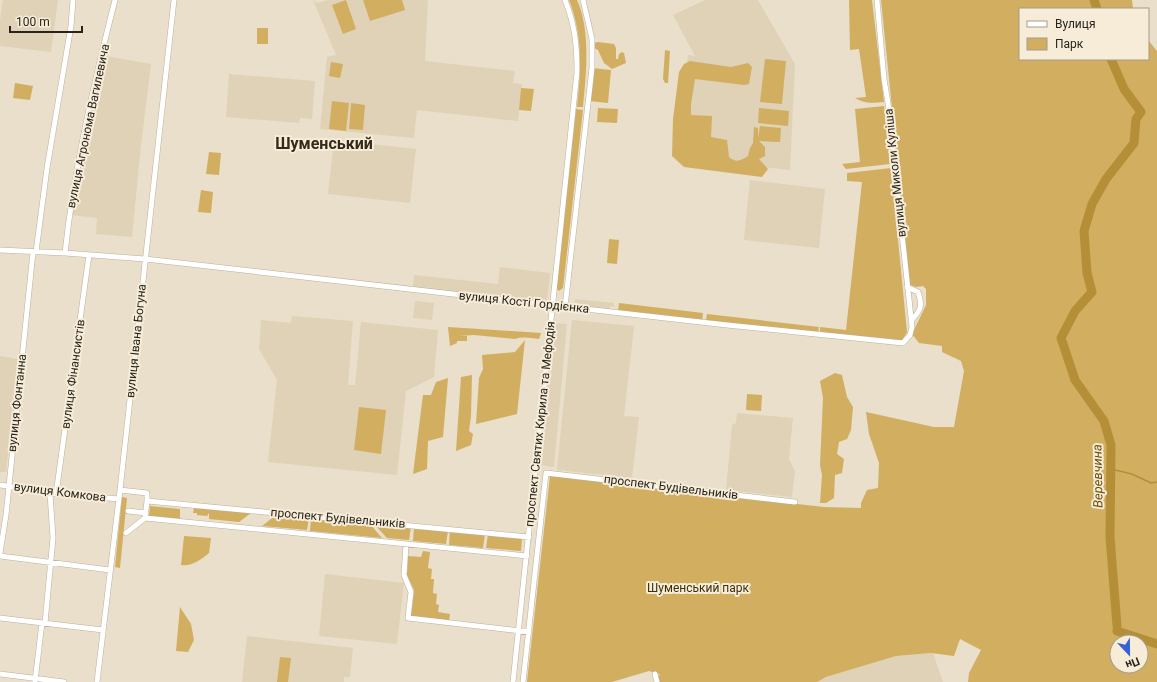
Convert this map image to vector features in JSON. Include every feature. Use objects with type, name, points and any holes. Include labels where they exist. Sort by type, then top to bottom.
[{"type":"street","name":"вулиця Фонтанна","points":[[0,553],[6,515],[34,252],[73,0]]},
{"type":"street","name":"вулиця Агронома Вагилевича","points":[[65,253],[71,204],[79,159],[115,0]]},
{"type":"street","name":"вулиця Івана Богуна","points":[[97,682],[119,499],[174,0]]},
{"type":"street","name":"проспект Святих Кирила та Мефодія","points":[[513,682],[577,72],[575,30],[565,0]]},
{"type":"street","name":"проспект Святих Кирила та Мефодія","points":[[565,307],[592,68],[592,39],[583,0]]},
{"type":"street","name":"вулиця Миколи Куліша","points":[[877,0],[884,79],[888,103],[911,321],[910,335],[903,343]]},
{"type":"street","points":[[0,250],[89,255]]},
{"type":"street","name":"вулиця Кості Гордієнка","points":[[89,255],[145,259],[727,326],[903,343]]},
{"type":"street","name":"вулиця Фінансистів","points":[[56,494],[89,255]]},
{"type":"street","points":[[907,286],[918,292],[921,301],[919,311],[911,321]]},
{"type":"street","name":"проспект Будівельників","points":[[529,632],[546,473],[796,502]]},
{"type":"street","name":"вулиця Комкова","points":[[0,485],[56,494],[119,499]]},
{"type":"street","points":[[120,490],[147,493],[146,515],[126,533]]},
{"type":"street","points":[[35,680],[52,562],[53,538],[50,493]]},
{"type":"street","name":"проспект Будівельників","points":[[147,501],[529,537]]},
{"type":"street","name":"проспект Будівельників","points":[[128,511],[146,515],[406,545],[527,556]]},
{"type":"street","points":[[406,545],[404,575],[411,592],[408,618],[529,632],[523,682]]},
{"type":"street","points":[[0,556],[110,570]]},
{"type":"street","points":[[0,618],[103,630]]},
{"type":"street","points":[[0,674],[35,680],[64,682]]},
{"type":"street","points":[[655,674],[657,682]]},
{"type":"shaded area","points":[[3,0],[58,0],[51,52],[0,46],[0,20]]},
{"type":"shaded area","points":[[313,0],[317,3],[328,0],[428,0],[425,61],[515,71],[513,83],[522,84],[518,121],[417,110],[414,138],[320,129],[327,57],[336,55]]},
{"type":"shaded area","points":[[705,0],[758,0],[795,64],[790,170],[675,158],[688,55],[695,56],[673,15]]},
{"type":"shaded area","points":[[105,56],[151,64],[132,237],[96,234],[97,218],[71,215],[84,145]]},
{"type":"shaded area","points":[[229,74],[315,81],[312,119],[300,118],[299,123],[226,117]]},
{"type":"shaded area","points":[[334,140],[416,149],[410,203],[328,194]]},
{"type":"shaded area","points":[[750,180],[825,189],[819,248],[744,240]]},
{"type":"shaded area","points":[[500,267],[550,273],[547,301],[413,286],[414,275],[498,284]]},
{"type":"shaded area","points":[[575,299],[614,303],[614,307],[610,306],[610,309],[575,306]]},
{"type":"shaded area","points":[[415,301],[434,303],[432,320],[413,318]]},
{"type":"shaded area","points":[[292,316],[353,321],[348,385],[355,385],[361,322],[438,330],[434,377],[406,391],[397,475],[268,462],[277,380],[259,349],[261,320],[291,323]]},
{"type":"shaded area","points":[[572,320],[634,326],[624,416],[639,417],[632,478],[557,470]]},
{"type":"shaded area","points":[[554,323],[567,324],[554,467],[541,465]]},
{"type":"shaded area","points":[[0,356],[18,359],[6,472],[0,472]]},
{"type":"shaded area","points":[[737,413],[793,418],[789,459],[795,471],[792,497],[726,490],[732,425],[736,423]]},
{"type":"shaded area","points":[[325,574],[404,583],[397,644],[319,636]]},
{"type":"shaded area","points":[[247,636],[353,648],[350,677],[344,677],[344,682],[242,682]]},
{"type":"shaded area","points":[[933,653],[943,682],[817,682],[820,679],[896,656]]},
{"type":"green space","points":[[346,0],[356,29],[343,34],[332,5]]},
{"type":"green space","points":[[363,0],[402,0],[405,10],[370,21]]},
{"type":"green space","points":[[569,0],[577,0],[586,39],[583,107],[577,107],[580,66],[579,39],[574,13]]},
{"type":"green space","points":[[849,0],[872,0],[884,102],[873,103],[855,98],[866,97],[859,49],[850,50]]},
{"type":"green space","name":"Шуменський парк","points":[[881,0],[1132,0],[1133,8],[1019,8],[1019,60],[1149,60],[1149,41],[1157,51],[1157,682],[968,682],[969,673],[981,650],[960,639],[954,656],[931,653],[896,656],[826,677],[817,682],[659,682],[657,676],[660,675],[649,671],[612,682],[527,682],[550,476],[824,507],[861,508],[861,503],[867,490],[878,488],[879,463],[869,434],[866,412],[934,427],[954,427],[964,371],[961,361],[942,352],[942,346],[919,343],[912,334],[926,305],[926,289],[923,286],[916,287],[910,285]]},
{"type":"green space","points":[[257,28],[268,28],[268,44],[257,44]]},
{"type":"green space","points":[[594,43],[614,44],[616,48],[616,59],[618,59],[619,54],[622,52],[624,53],[626,63],[612,69],[604,63],[598,50],[594,48]]},
{"type":"green space","points":[[665,50],[670,51],[668,83],[665,83],[663,79]]},
{"type":"green space","points":[[765,59],[786,61],[782,104],[760,102]]},
{"type":"green space","points":[[690,61],[731,67],[748,63],[752,67],[749,84],[744,85],[695,79],[691,104],[691,115],[712,116],[711,137],[727,140],[729,157],[736,161],[748,156],[753,143],[754,127],[758,128],[758,138],[760,126],[781,128],[780,142],[759,141],[765,147],[765,156],[759,159],[768,169],[762,177],[684,167],[672,156],[673,119],[679,72],[684,64]]},
{"type":"green space","points":[[331,62],[343,64],[340,78],[329,76]]},
{"type":"green space","points":[[592,68],[611,70],[608,103],[589,101]]},
{"type":"green space","points":[[15,83],[33,86],[30,100],[13,98]]},
{"type":"green space","points":[[521,88],[534,89],[531,111],[519,110]]},
{"type":"green space","points":[[332,101],[349,103],[346,131],[329,129]]},
{"type":"green space","points":[[351,103],[365,105],[363,130],[349,129]]},
{"type":"green space","points":[[884,106],[890,164],[846,169],[842,164],[860,162],[855,109]]},
{"type":"green space","points":[[598,108],[618,109],[617,123],[597,122]]},
{"type":"green space","points":[[759,108],[789,111],[788,126],[758,123]]},
{"type":"green space","points":[[576,109],[583,110],[563,288],[559,291],[556,288]]},
{"type":"green space","points":[[209,152],[221,153],[219,175],[206,174]]},
{"type":"green space","points":[[891,168],[907,332],[902,341],[820,334],[820,327],[846,330],[862,182],[847,181],[847,173]]},
{"type":"green space","points":[[201,190],[213,192],[211,213],[198,212]]},
{"type":"green space","points":[[609,239],[619,240],[617,264],[607,263]]},
{"type":"green space","points":[[619,303],[703,313],[702,321],[618,311]]},
{"type":"green space","points":[[707,314],[819,327],[818,334],[706,320]]},
{"type":"green space","points":[[448,327],[541,333],[539,339],[524,337],[515,339],[474,335],[458,336],[467,336],[467,341],[457,341],[457,343],[450,346]]},
{"type":"green space","points":[[525,340],[517,414],[476,424],[479,378],[483,369],[482,355],[515,352]]},
{"type":"green space","points":[[835,373],[842,375],[847,397],[853,407],[851,430],[847,439],[839,442],[837,454],[844,459],[842,473],[835,475],[834,498],[826,503],[820,503],[823,398],[820,381]]},
{"type":"green space","points":[[472,375],[469,431],[473,434],[471,445],[456,451],[461,377]]},
{"type":"green space","points":[[448,378],[443,437],[428,441],[427,469],[413,474],[423,395],[431,395],[436,382]]},
{"type":"green space","points":[[747,394],[762,395],[761,411],[746,410]]},
{"type":"green space","points":[[359,407],[386,410],[381,454],[354,450]]},
{"type":"green space","points":[[122,497],[127,498],[120,568],[115,567]]},
{"type":"green space","points":[[150,506],[180,509],[180,519],[149,516]]},
{"type":"green space","points":[[194,508],[251,513],[239,522],[209,519],[209,513],[207,516],[197,515],[197,513],[193,513]]},
{"type":"green space","points":[[276,515],[309,518],[307,530],[262,526]]},
{"type":"green space","points":[[311,518],[370,524],[382,538],[310,531]]},
{"type":"green space","points":[[374,524],[411,527],[409,540],[387,538]]},
{"type":"green space","points":[[414,527],[448,531],[446,544],[413,541]]},
{"type":"green space","points":[[450,531],[485,534],[483,548],[449,545]]},
{"type":"green space","points":[[488,534],[522,538],[521,551],[486,548]]},
{"type":"green space","points":[[184,536],[211,538],[209,553],[192,564],[181,565]]},
{"type":"green space","points":[[423,551],[430,552],[428,568],[432,569],[431,579],[434,579],[433,593],[437,594],[436,604],[439,605],[438,612],[450,614],[449,621],[411,616],[414,590],[407,575],[408,556],[421,557]]},
{"type":"green space","points":[[180,607],[191,624],[194,640],[188,652],[176,651]]},
{"type":"green space","points":[[280,657],[291,658],[288,682],[277,682]]},
{"type":"waterway","name":"Веревчина","points":[[1094,0],[1097,8]]},
{"type":"waterway","name":"Веревчина","points":[[1111,60],[1124,89],[1141,112],[1136,119],[1134,143],[1106,179],[1092,204],[1084,231],[1087,273],[1092,292],[1075,311],[1061,338],[1075,380],[1104,421],[1111,445],[1110,537],[1117,626]]},
{"type":"waterway","points":[[1111,469],[1132,474],[1151,483],[1157,482]]},
{"type":"waterway","name":"Веревчина","points":[[1117,631],[1157,644]]},
{"type":"district","name":"Шуменський","points":[[324,143]]}]
